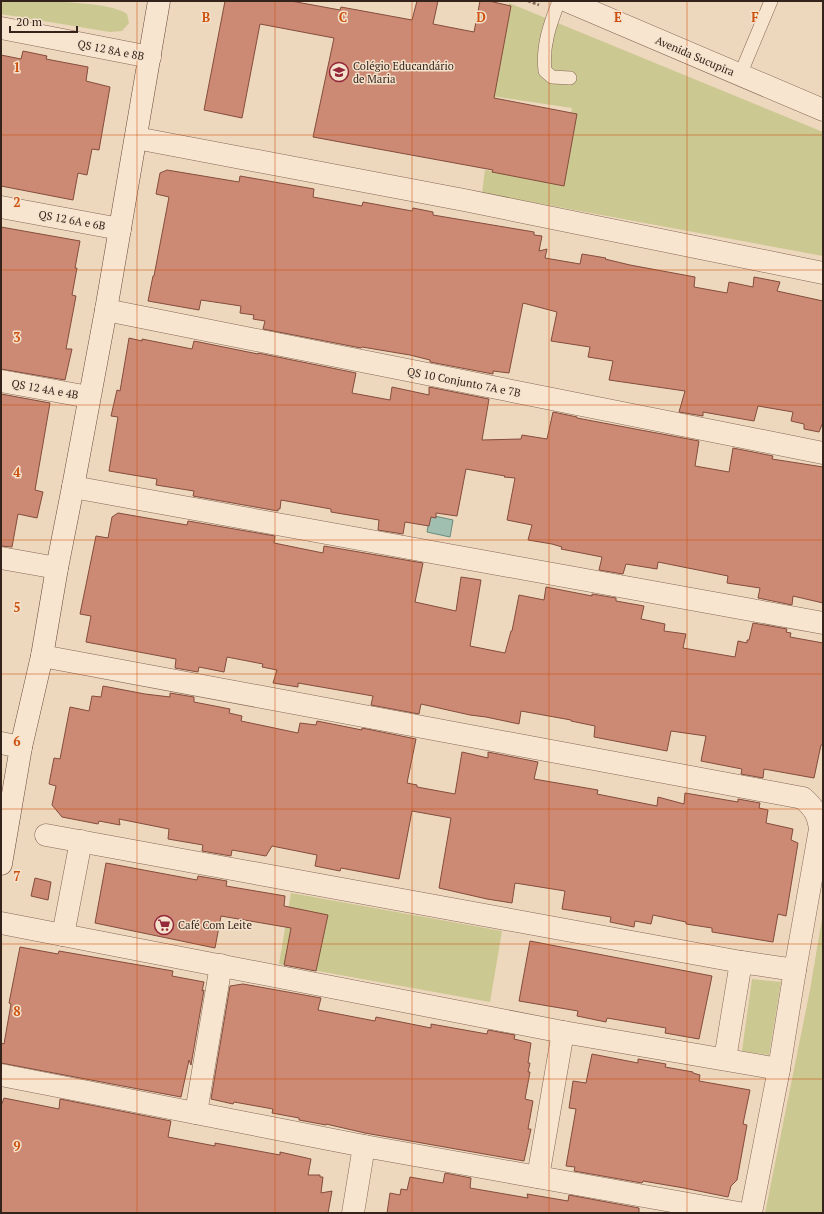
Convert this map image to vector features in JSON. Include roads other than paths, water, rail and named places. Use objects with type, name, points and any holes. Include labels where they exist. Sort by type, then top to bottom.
[{"type":"street","points":[[1,864],[11,745],[42,656],[57,568],[106,310],[159,1]]},
{"type":"street","name":"Avenida Sucupira","points":[[567,1],[823,110]]},
{"type":"street","name":"QS 12 8A e 8B","points":[[1,28],[150,57]]},
{"type":"street","points":[[136,138],[472,202],[823,273]]},
{"type":"street","name":"QS 12 6A e 6B","points":[[1,207],[120,229]]},
{"type":"street","name":"QS 10 Conjunto 7A e 7B","points":[[106,310],[823,453]]},
{"type":"street","name":"QS 12 4A e 4B","points":[[1,381],[89,397]]},
{"type":"street","points":[[73,487],[823,623]]},
{"type":"street","points":[[1,558],[57,568]]},
{"type":"street","points":[[42,656],[804,798],[814,808],[819,819],[820,829],[779,1070],[751,1213]]},
{"type":"street","points":[[46,835],[741,962],[795,970]]},
{"type":"street","points":[[63,935],[81,841]]},
{"type":"street","points":[[1,923],[563,1032],[725,1059],[779,1070]]},
{"type":"street","points":[[725,1059],[741,962]]},
{"type":"street","points":[[196,1113],[221,965]]},
{"type":"street","points":[[538,1177],[563,1032]]},
{"type":"street","points":[[1,1075],[364,1146],[739,1213]]},
{"type":"street","points":[[353,1213],[364,1146]]},
{"type":"lane","points":[[559,1],[547,36],[544,57],[545,71],[552,77],[570,78]]},
{"type":"lane","points":[[740,75],[771,1]]},
{"type":"place","name":"Colégio Educandário de Maria","points":[[339,72]]},
{"type":"place","name":"Café Com Leite","points":[[164,925]]}]
